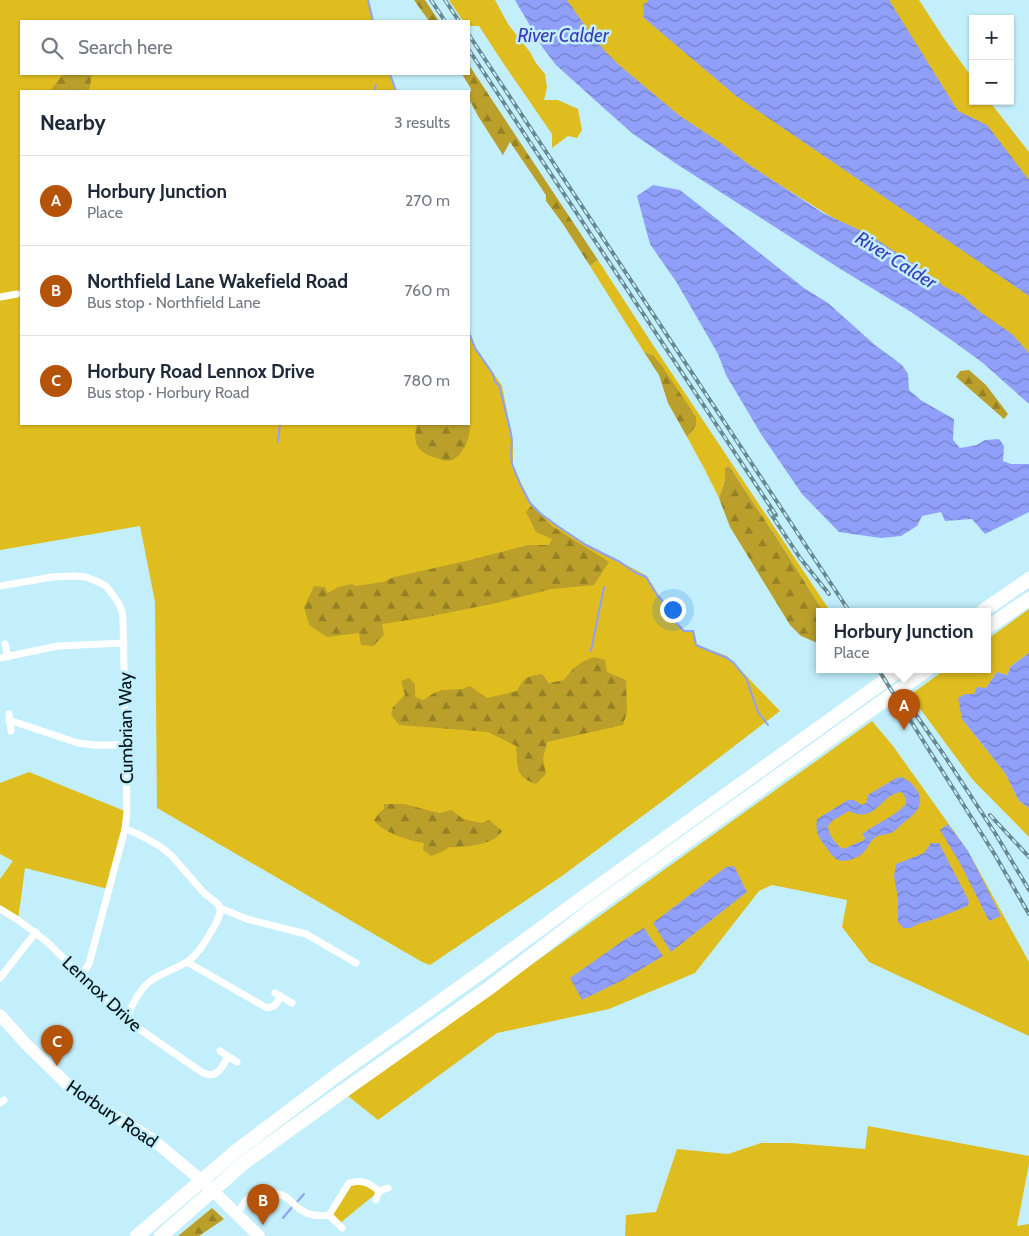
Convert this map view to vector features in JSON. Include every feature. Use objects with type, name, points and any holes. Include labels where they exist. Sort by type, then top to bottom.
[{"type":"highway","points":[[987,608],[1029,579]]},
{"type":"highway","points":[[991,625],[1029,599]]},
{"type":"highway","points":[[137,1236],[236,1151],[336,1075],[894,673]]},
{"type":"highway","points":[[161,1236],[245,1162],[492,986],[591,910],[922,673]]},
{"type":"highway","name":"Horbury Road","points":[[0,1015],[26,1044],[70,1087],[152,1140],[208,1186],[259,1236]]},
{"type":"street","points":[[0,297],[17,294]]},
{"type":"street","name":"Cumbrian Way","points":[[0,586],[65,576],[86,577],[106,586],[122,611],[127,812],[125,829],[89,964],[81,976]]},
{"type":"street","points":[[5,644],[4,657],[69,645],[124,643]]},
{"type":"street","points":[[11,731],[9,717],[78,743],[126,745]]},
{"type":"street","points":[[125,829],[153,842],[172,856],[204,893],[220,908],[247,919],[306,934],[351,963]]},
{"type":"street","points":[[124,1020],[143,987],[162,974],[187,962],[196,954],[208,938],[220,915],[220,908]]},
{"type":"street","name":"Lennox Drive","points":[[0,909],[36,932],[124,1020],[205,1074],[214,1074],[220,1071],[228,1057]]},
{"type":"street","points":[[0,978],[36,932]]},
{"type":"street","points":[[187,962],[267,1008],[274,1006],[278,995],[292,1003]]},
{"type":"street","points":[[220,1051],[237,1062]]},
{"type":"street","points":[[329,1215],[349,1182],[361,1181],[374,1186],[380,1191]]},
{"type":"street","points":[[376,1200],[380,1191],[388,1188]]},
{"type":"street","points":[[237,1213],[246,1200],[255,1195],[275,1193],[284,1196],[297,1208],[312,1216],[329,1215]]},
{"type":"street","points":[[329,1215],[342,1228]]},
{"type":"shaded area","points":[[0,0],[368,0],[373,20],[20,20],[20,75],[390,75],[396,90],[20,90],[20,425],[470,425],[470,333],[476,348],[502,386],[513,442],[513,465],[531,503],[542,514],[575,538],[647,576],[668,606],[669,614],[684,630],[694,630],[697,645],[727,656],[780,711],[562,876],[430,965],[157,808],[155,602],[140,526],[0,550]]},
{"type":"shaded area","points":[[449,0],[495,0],[508,24],[545,74],[547,87],[544,100],[558,100],[578,109],[582,130],[577,138],[568,136],[552,148],[552,134],[479,26],[470,26],[470,20],[462,20]]},
{"type":"shaded area","points":[[566,0],[650,0],[1029,295],[1029,354],[995,324],[944,287],[751,167],[675,114],[608,55],[588,32]]},
{"type":"shaded area","points":[[888,0],[919,0],[969,73],[969,105],[992,105],[1029,152],[1029,182],[956,113]]},
{"type":"shaded area","points":[[598,260],[828,608],[821,608],[729,466],[725,468],[725,481],[719,498],[687,437],[696,426],[653,355],[644,352],[590,266]]},
{"type":"shaded area","points":[[1029,609],[1029,653],[1011,666],[1007,675],[997,672],[986,688],[974,694],[962,719],[1005,773],[1019,801],[1029,808],[1029,837],[972,779],[910,695],[940,673],[991,673],[991,637]]},
{"type":"shaded area","points":[[872,721],[893,746],[968,851],[1029,962],[1029,1036],[869,962],[842,927],[847,900],[772,885],[759,891],[695,973],[609,1009],[497,1033],[378,1120],[348,1096]]},
{"type":"shaded area","points":[[29,772],[127,812],[108,889],[25,868],[18,920],[0,909],[0,879],[13,861],[0,854],[0,783]]},
{"type":"shaded area","points":[[868,1126],[1029,1156],[1017,1226],[1029,1224],[1029,1236],[625,1236],[626,1215],[656,1212],[677,1149],[728,1154],[761,1143],[791,1143],[865,1149]]},
{"type":"shaded area","points":[[355,1181],[379,1191],[339,1224],[329,1215]]},
{"type":"green space","points":[[414,0],[425,0],[438,20],[428,20]]},
{"type":"green space","points":[[470,67],[598,260],[590,266],[546,201],[546,195],[510,142],[503,155],[470,101],[471,89],[463,75],[470,75]]},
{"type":"green space","points":[[62,75],[92,75],[89,90],[51,90]]},
{"type":"green space","points":[[644,352],[653,355],[662,366],[696,417],[696,426],[687,437],[668,403],[659,375]]},
{"type":"green space","points":[[969,370],[986,385],[1008,414],[1004,419],[956,377],[960,371]]},
{"type":"green space","points":[[417,425],[470,425],[470,431],[463,450],[454,459],[448,461],[430,456],[421,450],[416,442]]},
{"type":"green space","points":[[729,466],[821,608],[816,608],[816,642],[801,636],[790,625],[730,527],[719,498],[725,481],[725,468]]},
{"type":"green space","points":[[531,506],[552,526],[609,562],[594,585],[552,589],[492,604],[382,624],[384,635],[373,646],[361,645],[359,633],[327,637],[309,625],[304,607],[314,586],[325,587],[328,593],[338,587],[383,582],[394,577],[528,545],[549,545],[552,539],[536,532],[526,512]]},
{"type":"green space","points":[[594,657],[605,660],[607,672],[626,680],[627,712],[623,725],[547,742],[543,759],[546,774],[536,784],[524,778],[518,770],[516,746],[488,732],[399,725],[391,715],[393,707],[405,695],[401,681],[409,678],[415,684],[415,697],[423,700],[442,690],[462,689],[470,686],[487,698],[517,691],[526,678],[533,676],[542,674],[549,683],[564,680],[577,666]]},
{"type":"green space","points":[[384,804],[404,804],[439,813],[452,810],[463,819],[482,823],[489,820],[502,831],[493,840],[481,844],[449,847],[431,856],[423,850],[424,843],[396,835],[383,828],[374,820],[384,809]]},
{"type":"green space","points":[[212,1208],[224,1219],[199,1236],[178,1236]]},
{"type":"water","name":"River Calder","points":[[515,0],[567,0],[605,51],[680,116],[751,166],[823,213],[868,234],[926,272],[945,287],[963,296],[980,312],[1012,334],[1029,353],[1029,404],[983,363],[911,312],[675,163],[632,133],[556,65],[543,48]]},
{"type":"water","points":[[649,0],[889,0],[958,111],[987,125],[1029,180],[1029,296],[736,96],[644,18],[643,5]]},
{"type":"water","points":[[653,185],[680,190],[804,288],[828,303],[875,345],[902,365],[908,374],[909,390],[922,401],[954,419],[953,440],[960,448],[977,445],[985,440],[999,439],[1004,446],[1003,461],[1011,464],[1029,464],[1029,512],[985,534],[972,519],[945,521],[941,512],[922,516],[917,526],[901,536],[881,538],[839,532],[802,494],[761,434],[726,375],[718,354],[677,283],[650,244],[637,196]]},
{"type":"water","points":[[1029,653],[1029,808],[1019,801],[1005,773],[962,719],[958,698],[965,694],[974,694],[977,687],[986,688],[997,672],[1007,675],[1011,666]]},
{"type":"water","points":[[901,777],[911,783],[918,792],[920,802],[917,810],[893,832],[874,838],[864,852],[858,856],[847,861],[836,859],[819,837],[816,827],[817,819],[848,800],[854,800],[862,805],[866,803],[868,795],[896,778]],"holes":[[[902,792],[906,799],[906,804],[901,809],[862,834],[865,838],[863,841],[843,849],[835,842],[829,832],[828,826],[832,821],[849,811],[866,814],[878,807],[889,797]]]},
{"type":"water","points":[[948,824],[968,851],[1001,916],[989,921],[961,865],[940,830]]},
{"type":"water","points":[[931,843],[939,843],[969,901],[968,906],[911,928],[903,928],[898,922],[898,899],[894,876],[896,864],[924,853]]},
{"type":"water","points":[[734,866],[747,892],[671,952],[653,923],[726,867]]},
{"type":"water","points":[[644,928],[663,956],[623,980],[582,1000],[570,978]]},
{"type":"waterway","points":[[368,0],[373,20]]},
{"type":"waterway","points":[[390,75],[396,90]]},
{"type":"waterway","points":[[374,90],[376,85]]},
{"type":"waterway","points":[[470,336],[475,348],[493,374],[495,382],[499,385],[512,440],[512,464],[530,503],[541,514],[586,545],[646,577],[657,595],[667,606],[668,614],[684,631],[693,631],[696,645],[727,658],[734,663],[746,678],[758,712],[768,725]]},
{"type":"waterway","points":[[278,442],[280,425]]},
{"type":"waterway","points":[[591,651],[604,587]]},
{"type":"waterway","points":[[296,1203],[304,1194]]},
{"type":"waterway","points":[[283,1218],[293,1206]]},
{"type":"railway","points":[[431,0],[444,20]]},
{"type":"railway","points":[[445,0],[458,20]]},
{"type":"railway","points":[[470,37],[847,608]]},
{"type":"railway","points":[[470,52],[776,515]]},
{"type":"railway","points":[[769,511],[800,558],[829,594]]},
{"type":"railway","points":[[881,673],[995,855],[1029,914]]},
{"type":"railway","points":[[905,699],[995,833],[1029,890]]},
{"type":"railway","points":[[990,815],[1029,857]]},
{"type":"place","name":"Horbury Junction","points":[[904,730]]},
{"type":"place","name":"Horbury Road Lennox Drive","points":[[57,1066]]},
{"type":"place","name":"Northfield Lane Wakefield Road","points":[[263,1225]]}]
